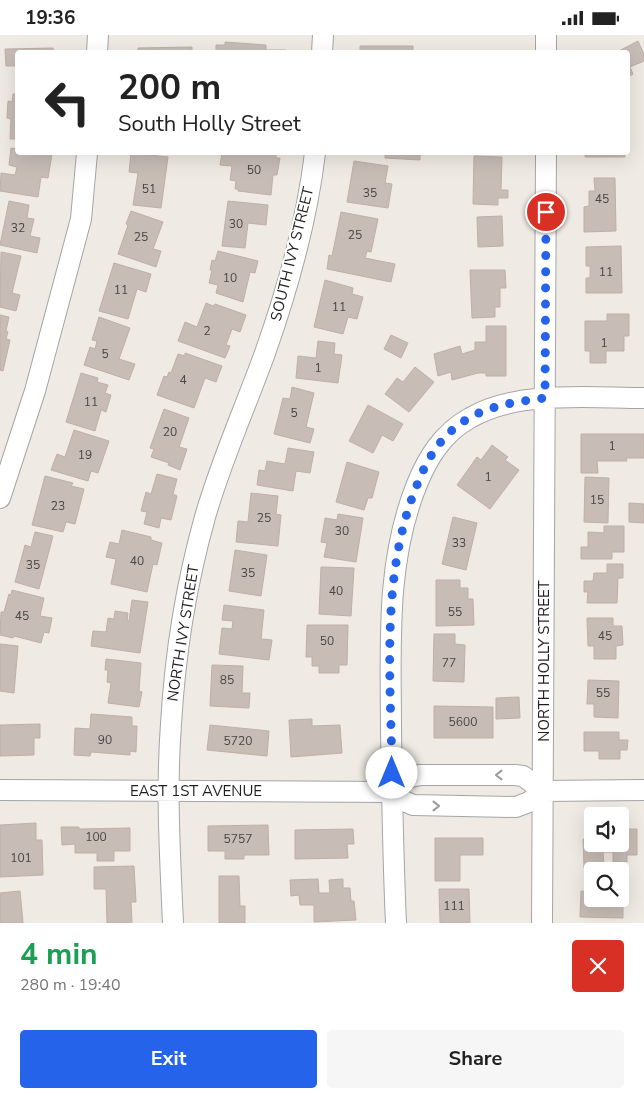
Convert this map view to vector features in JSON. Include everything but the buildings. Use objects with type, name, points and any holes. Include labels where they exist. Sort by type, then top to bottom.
[{"type":"street","points":[[97,50],[98,35]]},
{"type":"street","points":[[322,50],[323,35]]},
{"type":"street","points":[[546,35],[546,50]]},
{"type":"street","points":[[0,498],[39,373],[81,219],[87,155]]},
{"type":"street","name":"SOUTH IVY STREET","points":[[264,355],[297,248],[315,155]]},
{"type":"street","name":"NORTH HOLLY STREET","points":[[542,923],[546,155]]},
{"type":"street","name":"NORTH IVY STREET","points":[[173,923],[169,791],[170,725],[183,616],[205,517],[222,463],[264,355]]},
{"type":"street","points":[[396,923],[390,625],[400,540],[414,492],[426,464],[435,449],[456,427],[474,415],[493,407],[513,402],[545,398],[644,398]]},
{"type":"street","points":[[392,792],[402,780],[407,777],[420,775],[523,776],[543,791],[644,790]]},
{"type":"street","name":"EAST 1ST AVENUE","points":[[0,790],[392,792]]},
{"type":"street","points":[[392,792],[412,805],[516,807],[530,802],[543,791]]},
{"type":"route","points":[[392,773],[390,625],[394,573],[405,518],[428,460],[439,443],[456,427],[470,417],[493,407],[513,402],[545,398],[546,212]]}]
